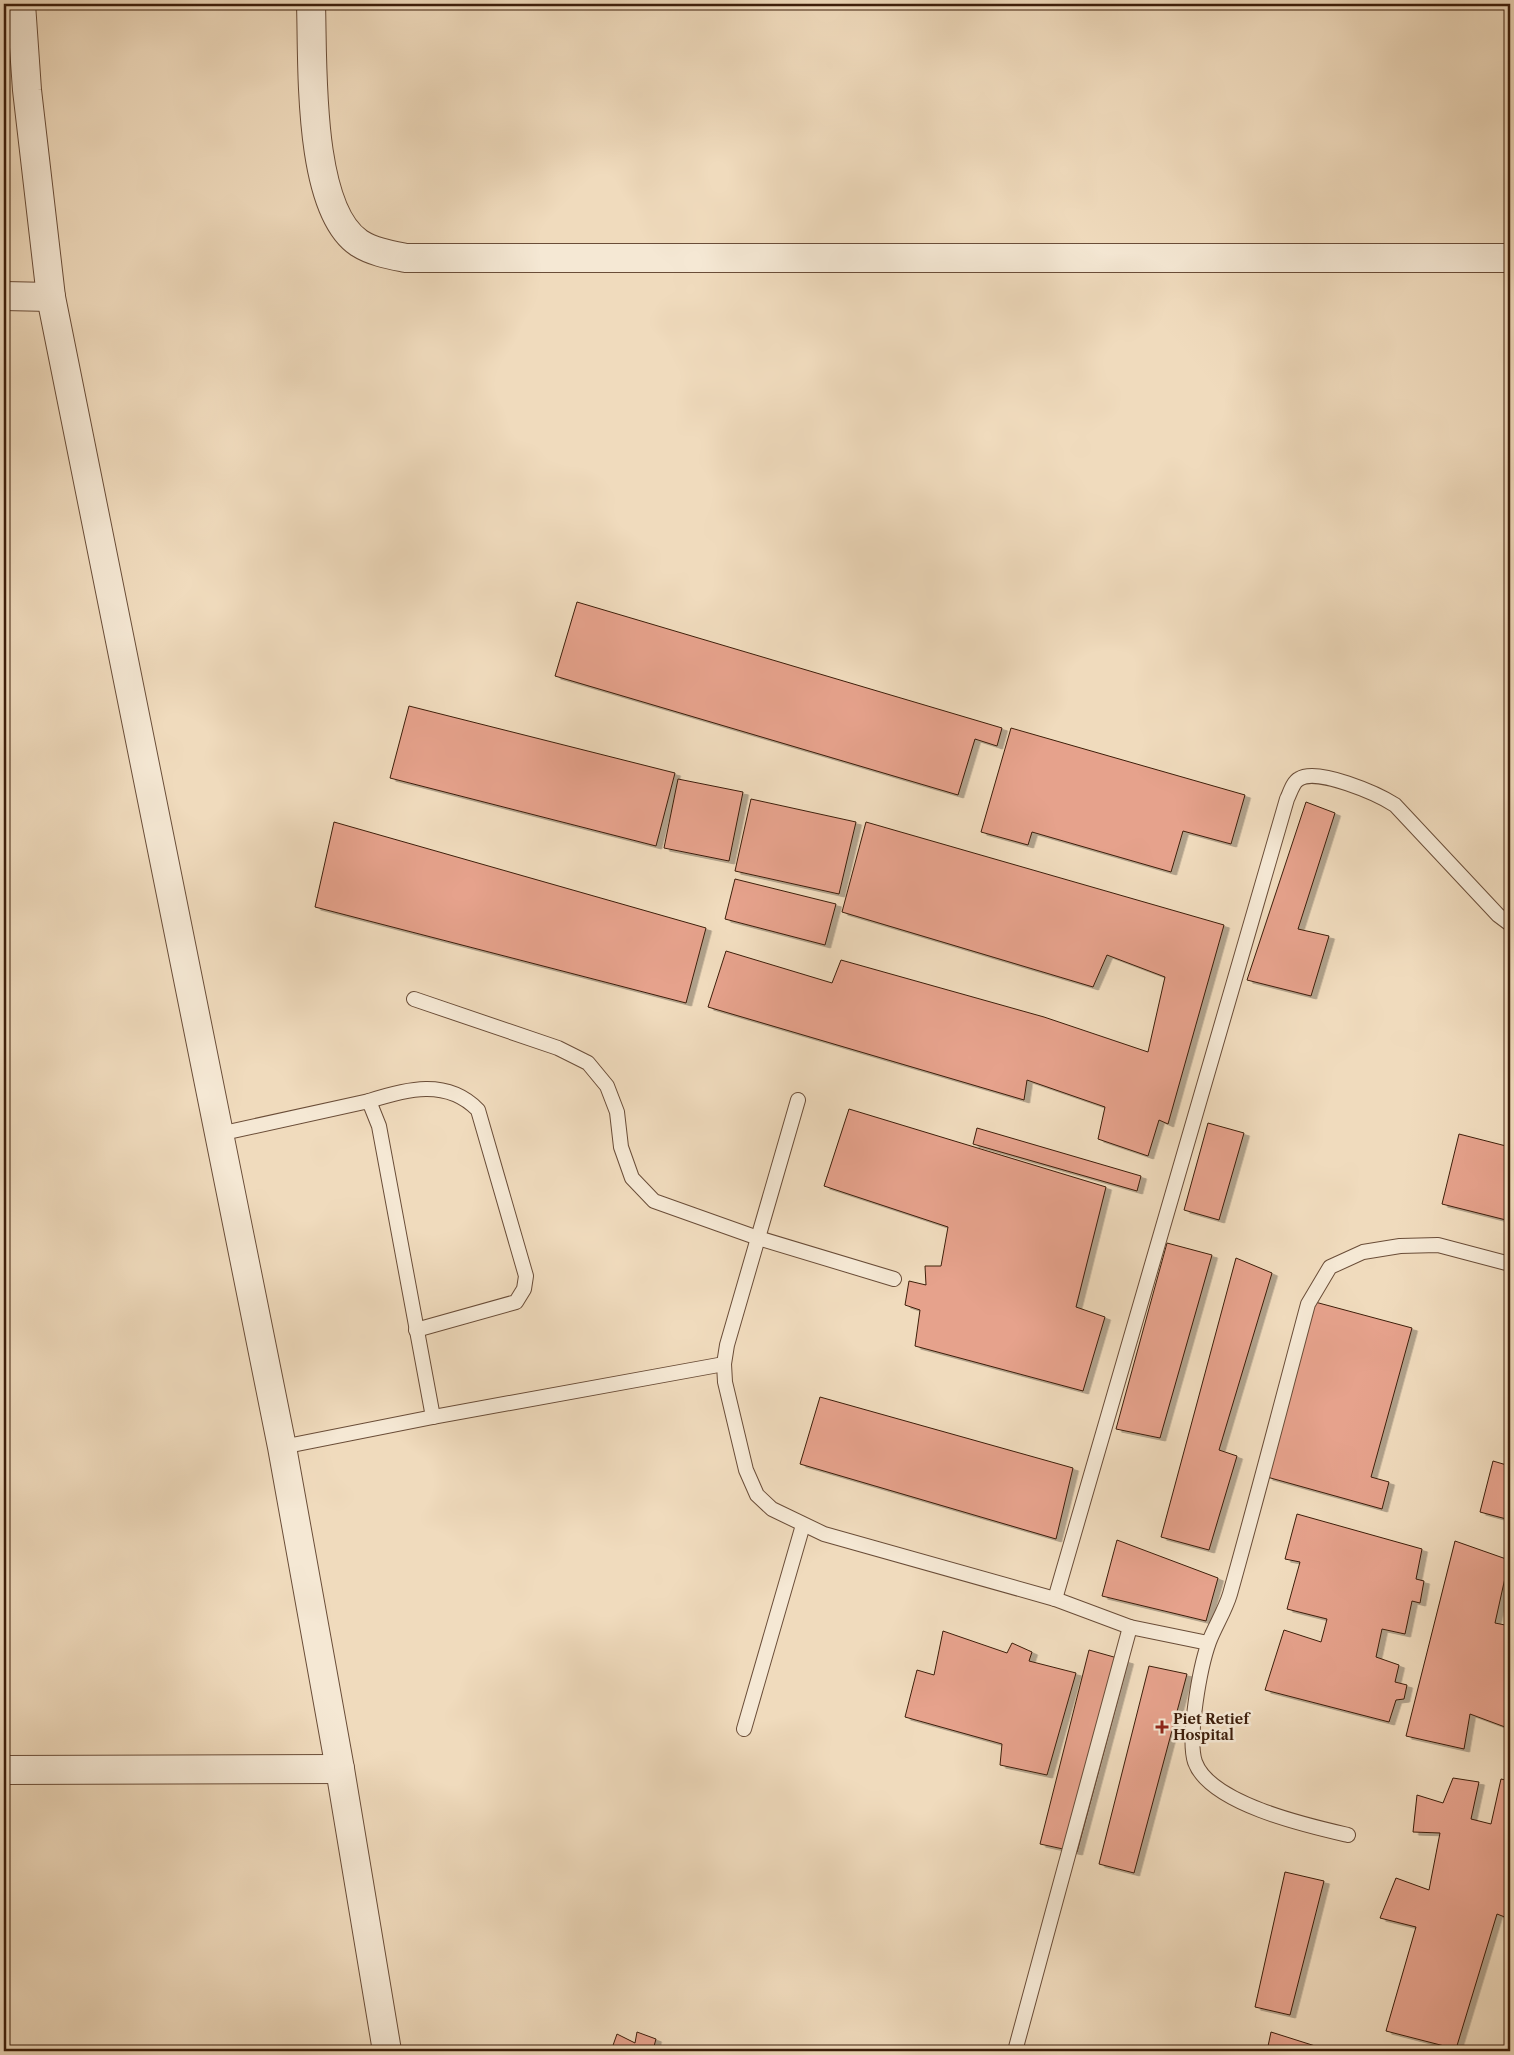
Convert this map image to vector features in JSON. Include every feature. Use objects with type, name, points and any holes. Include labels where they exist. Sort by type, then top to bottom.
[{"type":"street","points":[[21,4],[27,90],[51,297],[282,1448],[340,1769],[387,2051]]},
{"type":"street","points":[[311,4],[315,134],[324,179],[339,221],[359,243],[381,253],[406,258],[1510,258]]},
{"type":"street","points":[[4,296],[51,297]]},
{"type":"street","points":[[4,1770],[340,1769]]},
{"type":"lane","points":[[1055,1600],[1287,799],[1297,780],[1305,776],[1323,777],[1376,793],[1395,804],[1498,915],[1510,924]]},
{"type":"lane","points":[[414,999],[558,1048],[588,1063],[607,1086],[617,1112],[620,1147],[632,1178],[654,1201],[758,1238],[894,1279]]},
{"type":"lane","points":[[220,1134],[369,1101],[404,1090],[428,1089],[451,1092],[468,1099],[478,1110],[526,1276],[524,1289],[516,1302],[416,1330]]},
{"type":"lane","points":[[798,1100],[727,1345],[724,1364],[725,1382],[746,1470],[757,1495],[772,1509],[824,1534],[1055,1600],[1130,1627],[1208,1643]]},
{"type":"lane","points":[[369,1101],[379,1126],[433,1417]]},
{"type":"lane","points":[[1348,1835],[1286,1821],[1234,1798],[1214,1787],[1195,1762],[1192,1737],[1197,1694],[1208,1643],[1229,1597],[1308,1304],[1330,1267],[1363,1252],[1400,1246],[1429,1245],[1438,1245],[1510,1264]]},
{"type":"lane","points":[[282,1448],[433,1417],[724,1364]]},
{"type":"lane","points":[[744,1729],[803,1525]]},
{"type":"lane","points":[[1015,2051],[1130,1627]]},
{"type":"building","points":[[577,602],[1002,728],[997,746],[975,739],[958,795],[555,676]]},
{"type":"building","points":[[409,706],[675,773],[656,846],[390,778]]},
{"type":"building","points":[[1011,728],[1245,795],[1231,844],[1183,831],[1171,872],[1032,832],[1028,845],[981,832]]},
{"type":"building","points":[[678,779],[743,792],[729,861],[664,848]]},
{"type":"building","points":[[751,799],[856,822],[839,894],[735,871]]},
{"type":"building","points":[[1306,802],[1335,813],[1298,929],[1329,936],[1311,996],[1247,980]]},
{"type":"building","points":[[334,822],[706,928],[686,1003],[315,907]]},
{"type":"building","points":[[866,822],[1224,925],[1168,1124],[1159,1120],[1148,1156],[1098,1139],[1105,1107],[1027,1080],[1024,1100],[708,1007],[726,951],[832,983],[841,960],[1044,1017],[1148,1052],[1165,977],[1107,955],[1093,987],[842,912]]},
{"type":"building","points":[[735,879],[836,904],[825,945],[725,919]]},
{"type":"building","points":[[849,1109],[1106,1187],[1076,1307],[1105,1317],[1083,1391],[915,1346],[920,1310],[905,1305],[909,1281],[926,1285],[925,1266],[941,1266],[948,1227],[824,1186]]},
{"type":"building","points":[[1208,1123],[1244,1133],[1219,1220],[1184,1210]]},
{"type":"building","points":[[977,1128],[1141,1176],[1137,1191],[973,1144]]},
{"type":"building","points":[[1459,1134],[1510,1147],[1510,1221],[1442,1204]]},
{"type":"building","points":[[1167,1243],[1212,1255],[1160,1438],[1116,1429]]},
{"type":"building","points":[[1236,1258],[1272,1273],[1219,1450],[1237,1456],[1209,1550],[1161,1537]]},
{"type":"building","points":[[1315,1302],[1412,1328],[1371,1477],[1389,1482],[1382,1509],[1267,1477]]},
{"type":"building","points":[[820,1397],[1073,1468],[1056,1539],[800,1464]]},
{"type":"building","points":[[1493,1461],[1510,1466],[1510,1520],[1480,1512]]},
{"type":"building","points":[[1297,1514],[1422,1549],[1416,1579],[1424,1581],[1420,1603],[1412,1601],[1405,1634],[1382,1629],[1376,1657],[1399,1665],[1395,1682],[1407,1685],[1404,1699],[1396,1700],[1389,1722],[1265,1690],[1284,1630],[1321,1642],[1327,1619],[1287,1609],[1300,1562],[1285,1559]]},
{"type":"building","points":[[1117,1540],[1218,1578],[1206,1621],[1102,1596]]},
{"type":"building","points":[[1455,1541],[1509,1560],[1495,1623],[1510,1626],[1510,1703],[1505,1727],[1470,1714],[1464,1749],[1406,1736]]},
{"type":"building","points":[[943,1631],[1007,1653],[1012,1643],[1032,1652],[1029,1661],[1076,1673],[1047,1775],[1000,1765],[1002,1744],[905,1717],[917,1670],[934,1675]]},
{"type":"building","points":[[1089,1650],[1128,1661],[1077,1852],[1040,1844]]},
{"type":"building","points":[[1149,1666],[1187,1674],[1134,1873],[1099,1864]]},
{"type":"building","points":[[1453,1778],[1479,1782],[1471,1819],[1491,1824],[1501,1779],[1510,1781],[1510,1919],[1497,1914],[1456,2049],[1386,2031],[1416,1927],[1380,1918],[1396,1878],[1429,1890],[1440,1833],[1413,1832],[1417,1795],[1443,1803]]},
{"type":"building","points":[[1285,1872],[1324,1881],[1290,2015],[1255,2007]]},
{"type":"building","points":[[637,2032],[656,2039],[653,2050],[658,2051],[611,2051],[617,2034],[635,2043]]},
{"type":"building","points":[[1271,2032],[1331,2051],[1267,2051]]},
{"type":"place","name":"Piet Retief Hospital","points":[[1162,1727]]}]
